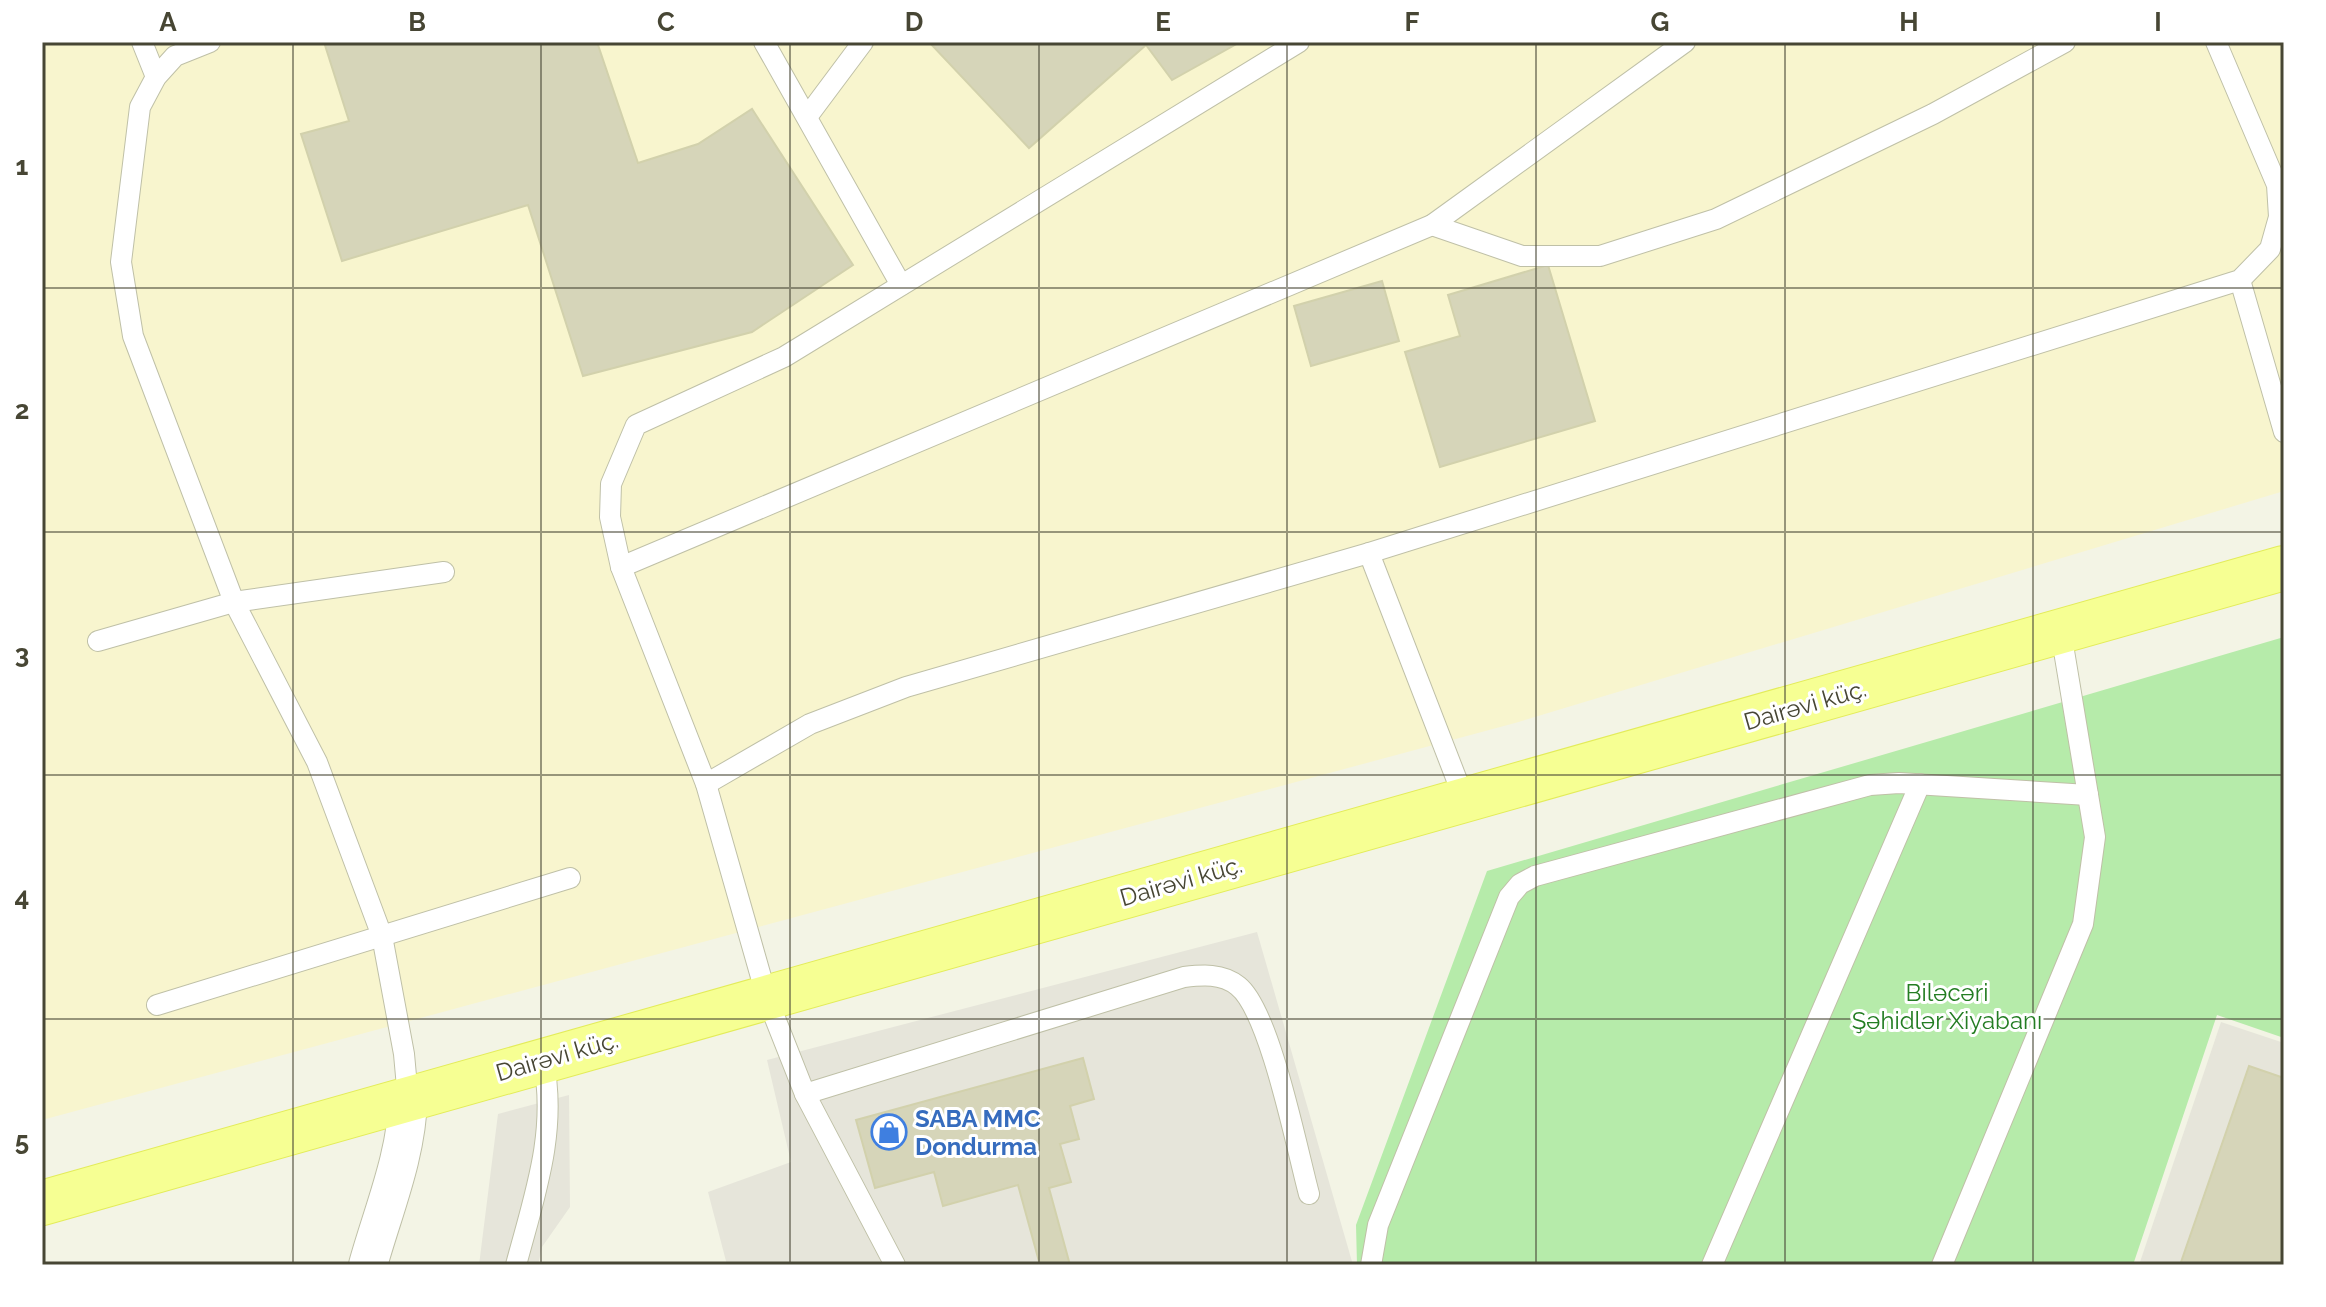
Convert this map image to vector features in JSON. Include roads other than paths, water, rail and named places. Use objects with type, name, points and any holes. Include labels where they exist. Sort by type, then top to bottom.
[{"type":"main road","name":"Dairəvi küç.","points":[[54,1196],[767,998],[2284,568]]},
{"type":"street","points":[[368,1265],[400,1155],[407,1124],[408,1098]]},
{"type":"lane","points":[[142,42],[156,77]]},
{"type":"lane","points":[[210,42],[175,56],[156,77],[140,107],[121,262],[133,336],[234,602],[317,762],[382,936],[404,1054],[408,1098]]},
{"type":"lane","points":[[764,42],[901,285]]},
{"type":"lane","points":[[807,117],[863,42]]},
{"type":"lane","points":[[895,1265],[805,1094],[767,998],[706,784],[621,567],[610,517],[611,484],[636,425],[784,357],[1299,42]]},
{"type":"lane","points":[[621,567],[1432,225],[1685,42]]},
{"type":"lane","points":[[1432,225],[1522,256],[1600,256],[1716,219],[1933,114],[2065,42]]},
{"type":"lane","points":[[706,784],[810,724],[906,687],[1369,553],[2240,280],[2270,249],[2279,217],[2277,185],[2216,42]]},
{"type":"lane","points":[[2240,280],[2284,432]]},
{"type":"lane","points":[[1369,553],[1465,801]]},
{"type":"lane","points":[[98,641],[234,602],[444,572]]},
{"type":"lane","points":[[1942,1265],[2083,924],[2095,837],[2061,633]]},
{"type":"lane","points":[[1371,1265],[1378,1225],[1509,897],[1520,884],[1535,876],[1870,785],[1920,784],[2088,795]]},
{"type":"lane","points":[[1712,1265],[1920,784]]},
{"type":"lane","points":[[157,1005],[570,878]]},
{"type":"lane","points":[[805,1094],[1184,977],[1212,975],[1237,985],[1253,1004],[1265,1035],[1309,1194]]},
{"type":"lane","points":[[516,1265],[546,1151],[549,1091],[543,1060]]},
{"type":"place","name":"SABA MMC Dondurma","points":[[889,1132]]},
{"type":"park label","name":"Biləcəri Şəhidlər Xiyabanı","points":[[1947,1006]]}]
